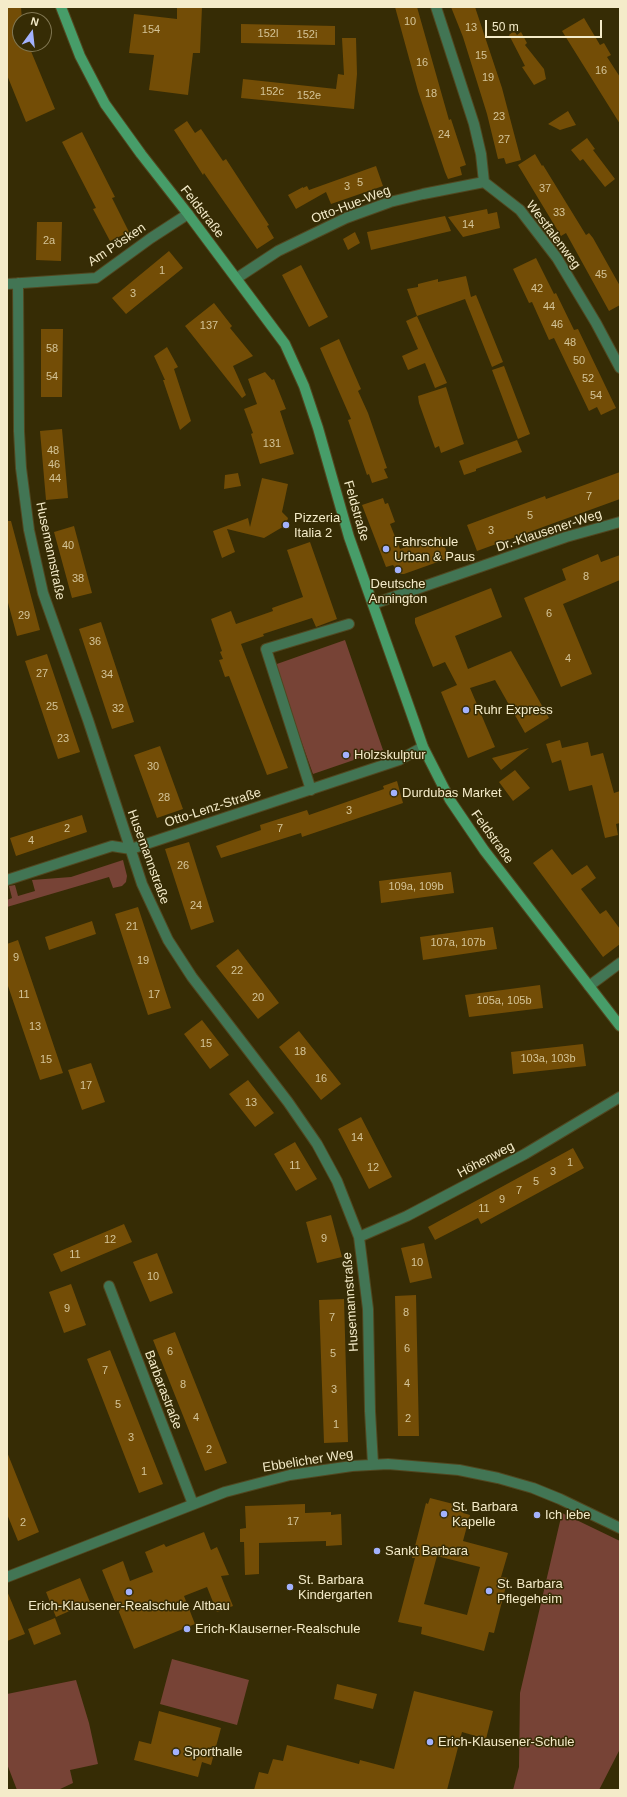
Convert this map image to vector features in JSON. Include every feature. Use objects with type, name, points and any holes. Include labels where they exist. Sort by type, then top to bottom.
[{"type":"main road","name":"Feldstraße","points":[[61,7],[80,56],[105,104],[285,344],[304,386],[318,428],[349,537],[424,747],[450,800],[484,850],[620,1026]]},
{"type":"street","points":[[436,7],[474,124],[481,154],[484,182]]},
{"type":"street","name":"Otto-Hue-Weg","points":[[237,278],[285,247],[326,227],[360,213],[423,194],[484,182]]},
{"type":"street","name":"Westfalenweg","points":[[484,182],[520,210],[557,258],[596,323],[620,368]]},
{"type":"street","name":"Am Pösken","points":[[7,284],[96,278],[151,238],[188,214]]},
{"type":"street","name":"Husemannstraße","points":[[18,283],[19,432],[21,468],[30,530],[43,593],[146,895],[168,940],[192,977],[284,1096],[317,1144],[337,1181],[359,1237],[368,1309],[370,1412],[373,1464]]},
{"type":"street","name":"Dr.-Klausener-Weg","points":[[373,604],[566,537],[620,522]]},
{"type":"street","points":[[311,790],[266,649],[349,624]]},
{"type":"street","name":"Otto-Lenz-Straße","points":[[7,880],[112,846],[131,849],[399,760],[424,747]]},
{"type":"street","points":[[590,986],[620,963]]},
{"type":"street","name":"Höhenweg","points":[[359,1237],[407,1216],[518,1158],[620,1097]]},
{"type":"street","name":"Barbarastraße","points":[[109,1286],[193,1504]]},
{"type":"street","name":"Ebbelicher Weg","points":[[8,1574],[193,1504],[253,1483],[290,1475],[373,1464],[459,1470],[498,1478],[533,1488],[560,1499],[620,1528]]},
{"type":"shaded area","points":[[345,640],[383,750],[313,774],[274,665]]},
{"type":"shaded area","points":[[123,860],[127,876],[126,882],[122,886],[113,888],[109,877],[7,907],[7,900],[12,898],[9,886],[15,885],[18,896],[35,891],[32,880],[71,877]]},
{"type":"shaded area","points":[[562,1513],[620,1541],[620,1749],[599,1790],[513,1790],[519,1767],[520,1693]]},
{"type":"shaded area","points":[[172,1659],[249,1680],[237,1725],[160,1704]]},
{"type":"shaded area","points":[[76,1680],[89,1723],[98,1764],[70,1770],[73,1783],[58,1790],[17,1790],[7,1764],[7,1694]]},
{"type":"building","points":[[7,7],[21,7],[21,12],[12,12],[12,52],[31,52],[55,109],[26,122],[7,75]]},
{"type":"building","points":[[177,7],[202,7],[200,53],[193,53],[188,95],[149,90],[154,55],[129,53],[134,14],[177,19]]},
{"type":"building","points":[[395,7],[417,7],[449,120],[451,119],[466,165],[460,167],[462,175],[448,179],[445,172],[418,91]]},
{"type":"building","points":[[451,7],[475,7],[502,88],[521,160],[506,164],[504,158],[498,159],[487,114],[463,37]]},
{"type":"building","points":[[584,18],[600,45],[604,43],[611,55],[607,57],[620,77],[620,124],[562,31]]},
{"type":"building","points":[[241,24],[335,26],[335,45],[241,43]]},
{"type":"building","points":[[514,31],[517,35],[521,32],[527,43],[525,45],[544,69],[546,79],[534,85],[522,67],[525,66],[509,35]]},
{"type":"building","points":[[342,38],[356,38],[357,74],[354,109],[241,98],[243,79],[336,89],[338,74],[344,75]]},
{"type":"building","points":[[568,111],[576,125],[560,130],[548,124]]},
{"type":"building","points":[[187,121],[195,133],[201,129],[223,161],[226,159],[269,225],[267,226],[274,238],[257,249],[204,173],[203,175],[174,130]]},
{"type":"building","points":[[82,132],[115,197],[112,198],[129,232],[110,241],[93,209],[96,208],[62,142]]},
{"type":"building","points":[[587,138],[595,149],[593,150],[615,179],[605,187],[583,159],[580,161],[571,150]]},
{"type":"building","points":[[535,154],[586,235],[589,233],[593,238],[620,286],[620,305],[609,311],[566,233],[561,236],[518,165]]},
{"type":"building","points":[[376,166],[383,186],[331,204],[326,192],[296,209],[288,195],[303,187],[307,186],[309,190]]},
{"type":"building","points":[[487,209],[488,214],[497,212],[500,228],[463,237],[448,217]]},
{"type":"building","points":[[445,216],[451,231],[371,250],[367,232]]},
{"type":"building","points":[[37,222],[62,222],[61,261],[36,260]]},
{"type":"building","points":[[355,232],[360,243],[348,250],[343,239]]},
{"type":"building","points":[[169,251],[183,268],[126,314],[112,298]]},
{"type":"building","points":[[536,258],[554,294],[556,293],[574,330],[578,329],[616,408],[601,415],[597,407],[589,411],[554,338],[549,340],[532,302],[529,303],[513,269]]},
{"type":"building","points":[[301,265],[328,317],[309,327],[282,275]]},
{"type":"building","points":[[466,276],[471,297],[476,295],[503,362],[492,367],[465,299],[417,316],[407,289],[418,287],[418,284],[438,279],[438,282]]},
{"type":"building","points":[[214,303],[232,326],[230,328],[253,356],[233,366],[246,395],[242,398],[185,326]]},
{"type":"building","points":[[417,316],[447,383],[435,388],[425,363],[408,370],[402,356],[418,349],[406,321]]},
{"type":"building","points":[[41,329],[63,329],[62,397],[41,397]]},
{"type":"building","points":[[339,339],[361,389],[358,391],[368,413],[387,468],[384,469],[388,478],[372,483],[369,474],[367,475],[348,420],[351,419],[320,348]]},
{"type":"building","points":[[167,347],[178,367],[174,369],[191,421],[180,430],[163,380],[165,380],[154,356]]},
{"type":"building","points":[[504,366],[530,434],[518,439],[492,370]]},
{"type":"building","points":[[265,372],[272,380],[274,379],[286,409],[280,411],[294,454],[260,464],[251,434],[253,433],[244,409],[257,404],[248,379]]},
{"type":"building","points":[[446,387],[464,444],[441,453],[439,446],[435,448],[419,403],[418,396]]},
{"type":"building","points":[[62,429],[68,498],[46,500],[40,431]]},
{"type":"building","points":[[517,440],[522,452],[464,475],[459,461]]},
{"type":"building","points":[[620,472],[620,499],[477,551],[467,525],[545,496],[546,499]]},
{"type":"building","points":[[238,473],[241,486],[224,489],[225,475]]},
{"type":"building","points":[[262,478],[288,484],[282,512],[288,518],[286,525],[264,538],[227,529],[235,552],[222,558],[213,531],[248,518],[250,527]]},
{"type":"building","points":[[383,498],[385,504],[388,503],[395,522],[390,524],[400,549],[414,544],[415,547],[441,537],[449,558],[404,574],[400,574],[393,565],[386,567],[362,505]]},
{"type":"building","points":[[7,521],[11,521],[40,630],[17,636],[7,599]]},
{"type":"building","points":[[74,526],[92,593],[72,598],[54,532]]},
{"type":"building","points":[[310,542],[337,619],[316,627],[312,618],[263,634],[264,636],[241,644],[288,768],[267,775],[229,676],[225,677],[219,660],[223,659],[220,652],[222,651],[211,619],[231,611],[236,624],[273,611],[272,608],[303,597],[287,550]]},
{"type":"building","points":[[598,554],[601,562],[620,555],[620,580],[563,604],[592,674],[561,687],[524,598],[566,580],[562,569]]},
{"type":"building","points":[[491,588],[502,617],[455,636],[468,669],[511,651],[549,718],[525,733],[495,680],[470,688],[495,747],[468,758],[441,692],[457,685],[445,662],[433,667],[415,623],[415,618]]},
{"type":"building","points":[[101,622],[134,722],[112,729],[79,629]]},
{"type":"building","points":[[47,654],[80,752],[58,759],[25,661]]},
{"type":"building","points":[[560,740],[562,748],[588,742],[591,756],[603,753],[614,793],[620,791],[620,823],[616,824],[618,835],[605,838],[592,785],[569,791],[561,760],[552,763],[546,744]]},
{"type":"building","points":[[160,746],[183,809],[157,818],[134,755]]},
{"type":"building","points":[[529,748],[501,770],[492,758]]},
{"type":"building","points":[[515,770],[530,788],[513,801],[499,782]]},
{"type":"building","points":[[397,781],[403,803],[302,837],[301,833],[221,858],[216,846],[261,830],[260,825],[307,810],[309,815],[384,789],[383,786]]},
{"type":"building","points":[[82,815],[87,832],[16,856],[10,838]]},
{"type":"building","points":[[189,842],[214,922],[191,930],[165,849]]},
{"type":"building","points":[[552,849],[572,875],[587,865],[596,878],[581,889],[600,914],[606,910],[620,929],[620,944],[603,957],[533,863]]},
{"type":"building","points":[[451,872],[454,893],[381,903],[379,881]]},
{"type":"building","points":[[138,907],[171,1008],[148,1015],[115,914]]},
{"type":"building","points":[[92,921],[96,934],[49,950],[45,937]]},
{"type":"building","points":[[493,927],[497,949],[423,960],[420,937]]},
{"type":"building","points":[[18,940],[63,1073],[40,1080],[7,983],[7,944]]},
{"type":"building","points":[[238,949],[279,1003],[258,1019],[216,966]]},
{"type":"building","points":[[540,985],[543,1008],[469,1017],[465,995]]},
{"type":"building","points":[[202,1020],[229,1055],[210,1069],[184,1034]]},
{"type":"building","points":[[299,1031],[341,1084],[321,1100],[279,1047]]},
{"type":"building","points":[[583,1044],[586,1066],[513,1074],[511,1052]]},
{"type":"building","points":[[91,1063],[105,1102],[82,1110],[68,1070]]},
{"type":"building","points":[[248,1080],[274,1113],[255,1127],[229,1094]]},
{"type":"building","points":[[361,1117],[392,1177],[369,1189],[338,1129]]},
{"type":"building","points":[[295,1142],[317,1179],[296,1191],[274,1154]]},
{"type":"building","points":[[573,1148],[584,1168],[481,1224],[478,1218],[435,1240],[428,1227]]},
{"type":"building","points":[[331,1215],[342,1257],[317,1263],[306,1222]]},
{"type":"building","points":[[124,1224],[132,1242],[61,1272],[53,1254]]},
{"type":"building","points":[[424,1243],[432,1278],[410,1283],[401,1248]]},
{"type":"building","points":[[157,1253],[173,1293],[150,1302],[133,1262]]},
{"type":"building","points":[[71,1284],[86,1325],[64,1333],[49,1292]]},
{"type":"building","points":[[416,1295],[419,1436],[398,1436],[395,1296]]},
{"type":"building","points":[[344,1299],[348,1442],[324,1443],[319,1300]]},
{"type":"building","points":[[175,1332],[227,1463],[205,1471],[153,1340]]},
{"type":"building","points":[[110,1350],[163,1484],[139,1493],[87,1359]]},
{"type":"building","points":[[7,1452],[39,1532],[18,1541],[7,1514]]},
{"type":"building","name":"St. Barbara Pflegeheim","points":[[430,1498],[465,1507],[463,1513],[470,1515],[463,1541],[508,1553],[501,1577],[508,1578],[494,1633],[489,1632],[484,1651],[421,1634],[422,1627],[398,1622],[415,1558],[412,1558],[426,1503],[428,1504]],"holes":[[[437,1556],[480,1567],[467,1615],[424,1604]]]},
{"type":"building","points":[[305,1504],[305,1513],[331,1512],[331,1515],[341,1514],[342,1545],[326,1546],[326,1541],[259,1543],[259,1574],[245,1575],[244,1542],[240,1542],[240,1529],[246,1528],[245,1506]]},
{"type":"building","name":"Erich-Klausener-Realschule Altbau","points":[[204,1532],[211,1550],[217,1547],[229,1575],[221,1576],[233,1606],[217,1612],[207,1587],[184,1596],[195,1624],[134,1649],[102,1570],[123,1561],[130,1581],[153,1572],[145,1552],[164,1544],[166,1547]]},
{"type":"building","points":[[80,1578],[90,1602],[56,1617],[46,1592]]},
{"type":"building","points":[[7,1591],[25,1634],[7,1641]]},
{"type":"building","points":[[55,1618],[61,1634],[34,1645],[28,1629]]},
{"type":"building","points":[[337,1684],[377,1694],[373,1709],[334,1699]]},
{"type":"building","name":"Erich-Klausener-Schule","points":[[414,1691],[493,1711],[486,1739],[462,1732],[447,1790],[254,1790],[259,1772],[268,1774],[273,1759],[283,1761],[287,1745],[359,1764],[360,1760],[394,1769]]},
{"type":"building","name":"Sporthalle","points":[[159,1711],[221,1728],[211,1765],[202,1762],[198,1777],[134,1760],[139,1741],[151,1744]]},
{"type":"place","name":"Pizzeria Italia 2","points":[[286,525]]},
{"type":"place","name":"Fahrschule Urban & Paus","points":[[386,549]]},
{"type":"place","name":"Deutsche Annington","points":[[398,570]]},
{"type":"place","name":"Ruhr Express","points":[[466,710]]},
{"type":"place","name":"Holzskulptur","points":[[346,755]]},
{"type":"place","name":"Durdubas Market","points":[[394,793]]},
{"type":"place","name":"St. Barbara Kapelle","points":[[444,1514]]},
{"type":"place","name":"Ich lebe","points":[[537,1515]]},
{"type":"place","name":"Sankt Barbara","points":[[377,1551]]},
{"type":"place","name":"St. Barbara Kindergarten","points":[[290,1587]]},
{"type":"place","name":"St. Barbara Pflegeheim","points":[[489,1591]]},
{"type":"place","name":"Erich-Klausener-Realschule Altbau","points":[[129,1592]]},
{"type":"place","name":"Erich-Klauserner-Realschule","points":[[187,1629]]},
{"type":"place","name":"Erich-Klausener-Schule","points":[[430,1742]]},
{"type":"place","name":"Sporthalle","points":[[176,1752]]}]
